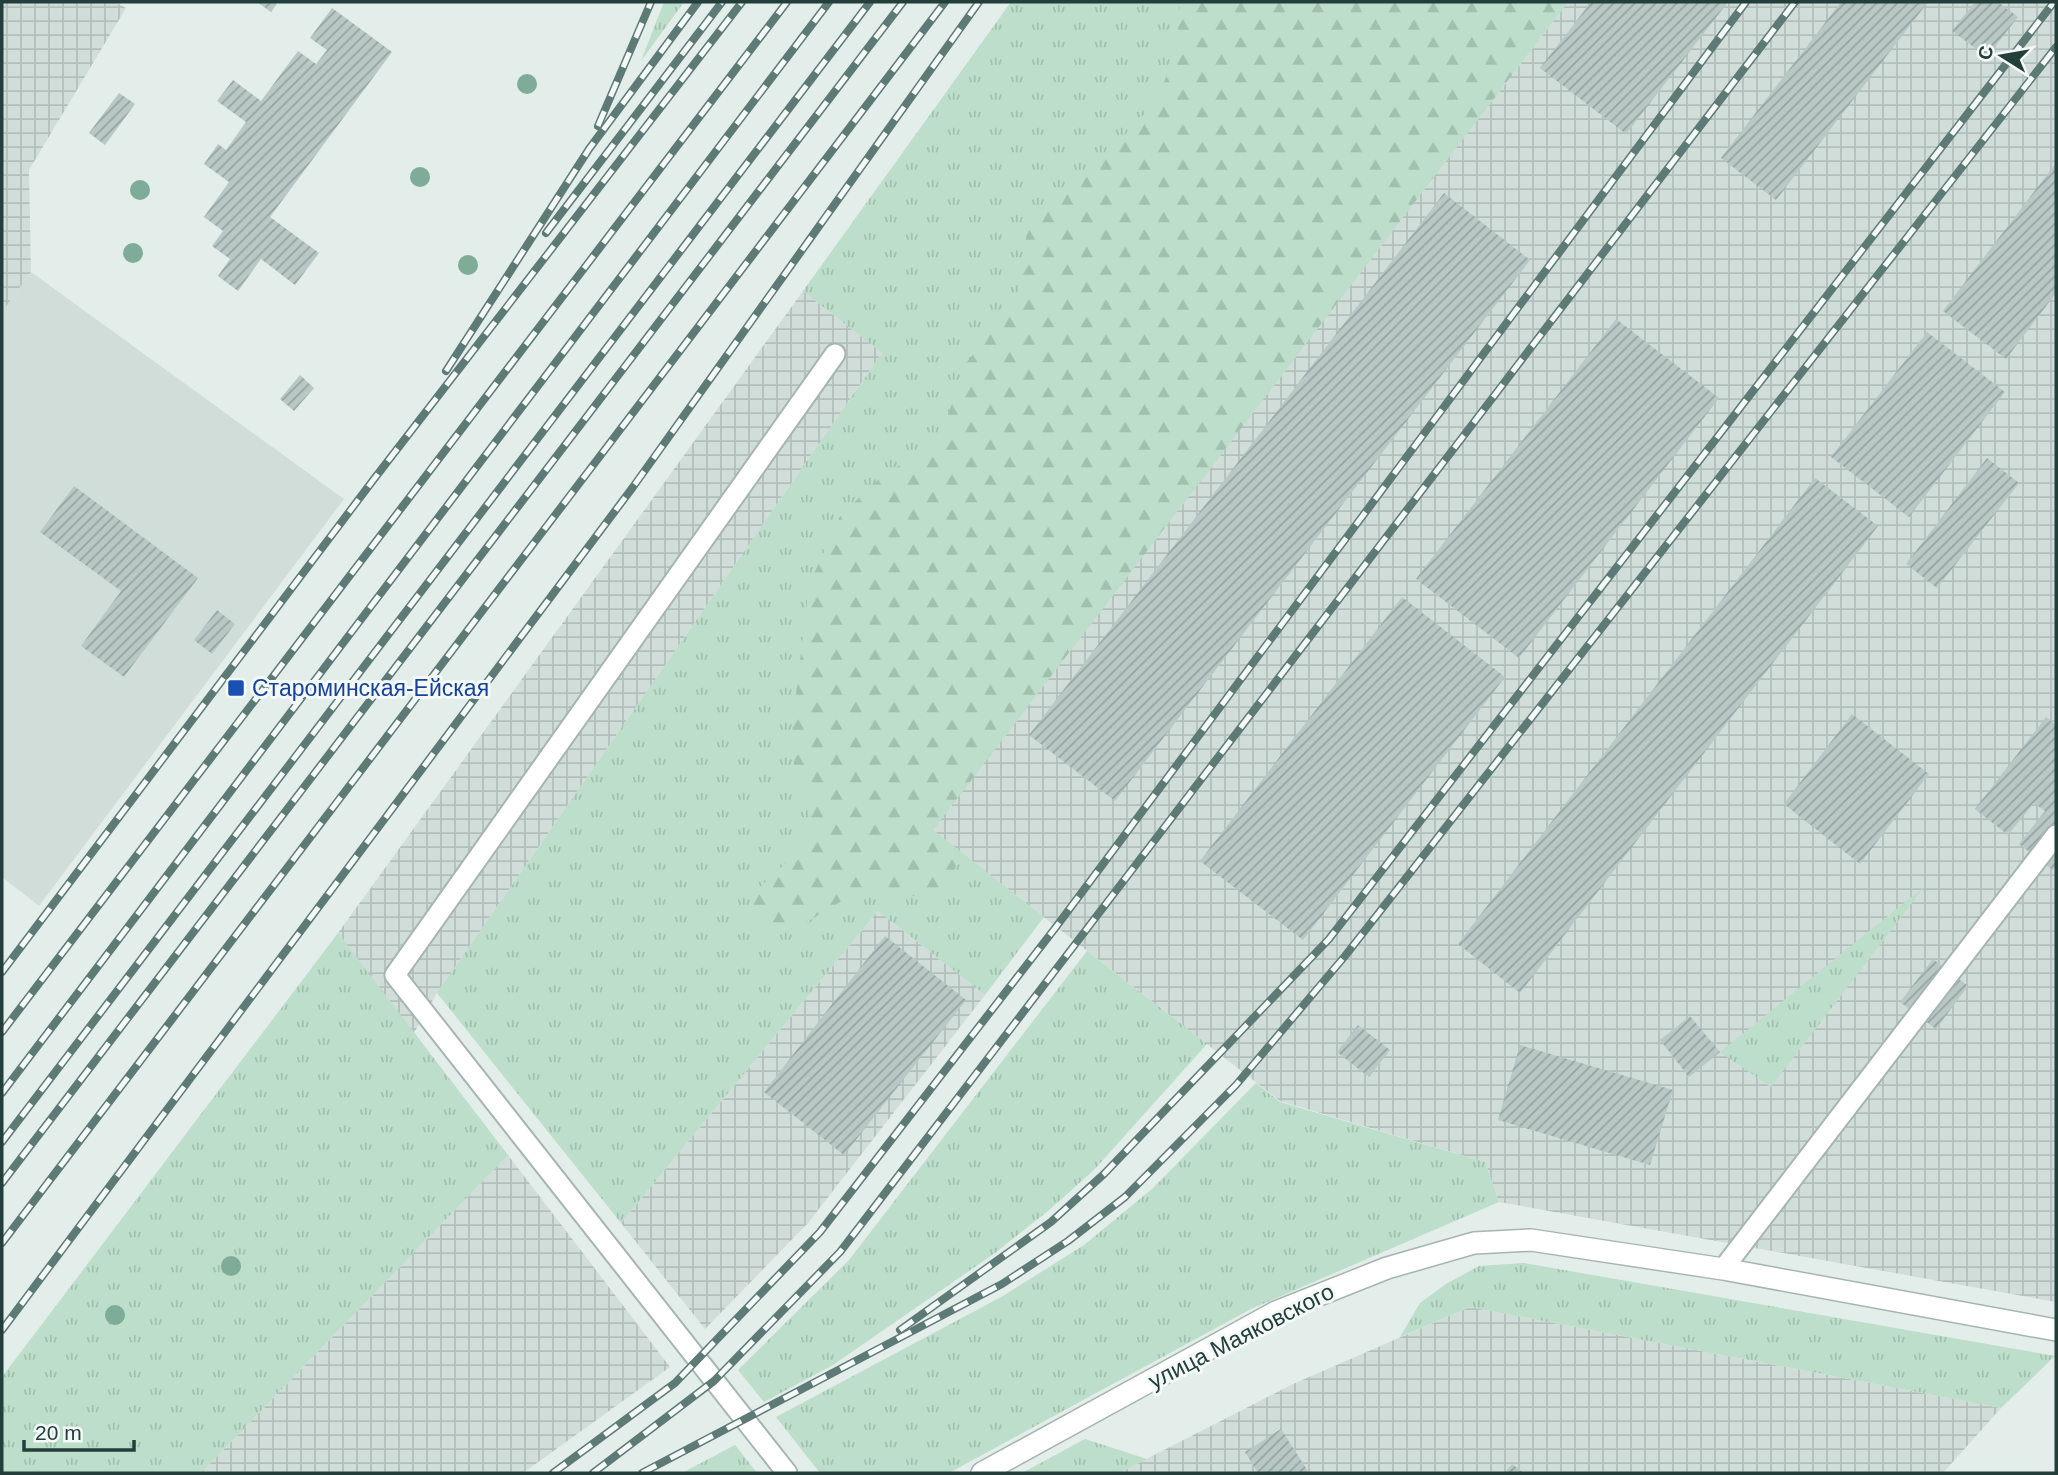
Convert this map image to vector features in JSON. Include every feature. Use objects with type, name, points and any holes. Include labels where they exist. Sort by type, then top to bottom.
[{"type":"street","name":"улица Маяковского","points":[[982,1473],[1276,1312],[1339,1285],[1428,1254],[1474,1243],[1531,1240],[1723,1269],[2056,1330]]},
{"type":"lane","points":[[787,1473],[395,975],[835,354]]},
{"type":"lane","points":[[1723,1269],[2056,835]]},
{"type":"shaded area","points":[[2,2],[115,2],[126,8],[29,170],[31,272],[2,312]]},
{"type":"shaded area","points":[[1568,2],[2056,2],[2056,1302],[1499,1202],[1485,1162],[1280,1101],[932,830]]},
{"type":"shaded area","points":[[31,272],[344,499],[39,906],[2,877],[2,312]]},
{"type":"shaded area","points":[[803,291],[882,353],[437,993],[414,1033],[338,933]]},
{"type":"shaded area","points":[[878,911],[985,995],[808,1223],[705,1329],[621,1223]]},
{"type":"shaded area","points":[[508,1155],[670,1367],[523,1473],[201,1473]]},
{"type":"shaded area","points":[[1470,1307],[2001,1408],[1943,1473],[1119,1473],[1293,1384]]},
{"type":"green space","points":[[664,2],[684,2],[641,61]]},
{"type":"green space","points":[[1011,2],[1568,2],[933,830],[1044,917],[985,995],[878,911],[621,1223],[437,993],[882,353],[803,291]]},
{"type":"green space","points":[[1180,2],[1568,2],[933,830],[962,854],[947,880],[938,889],[924,895],[868,892],[850,897],[794,928],[774,930],[765,927],[748,915],[752,894],[785,864],[804,840],[810,815],[797,779],[790,744],[809,585],[840,516],[882,476],[929,447],[945,423],[965,364],[1014,306],[1023,271],[1026,237],[1037,211],[1128,132],[1155,102],[1176,55]]},
{"type":"green space","points":[[1925,886],[1771,1087],[1720,1052]]},
{"type":"green space","points":[[338,933],[508,1155],[201,1473],[2,1473],[2,1377]]},
{"type":"green space","points":[[1087,951],[1207,1044],[1094,1170],[1048,1211],[995,1253],[833,1365],[764,1402],[738,1370],[849,1260]]},
{"type":"green space","points":[[1256,1083],[1280,1102],[1485,1162],[1499,1202],[1251,1309],[949,1473],[820,1473],[776,1417],[1003,1296],[1084,1245],[1152,1189]]},
{"type":"green space","points":[[1524,1263],[2055,1356],[2001,1408],[1470,1307],[1400,1337],[1420,1303],[1446,1284],[1479,1266]]},
{"type":"green space","points":[[1085,1439],[1147,1459],[1119,1473],[1022,1473]]},
{"type":"green space","points":[[735,1445],[757,1473],[682,1473]]},
{"type":"building","points":[[257,2],[278,2],[271,12]]},
{"type":"building","points":[[1591,2],[1728,2],[1626,134],[1540,68]]},
{"type":"building","points":[[1841,2],[1928,2],[1776,200],[1721,158]]},
{"type":"building","points":[[1975,2],[1998,2],[2018,17],[1987,57],[1952,31]]},
{"type":"building","points":[[332,8],[392,52],[270,217],[319,253],[295,285],[261,259],[238,291],[218,276],[230,259],[212,246],[223,231],[204,217],[229,182],[204,164],[218,144],[226,150],[246,122],[217,101],[233,80],[261,101],[298,51],[316,64],[327,50],[310,38]]},
{"type":"building","points":[[119,93],[135,104],[105,145],[89,133]]},
{"type":"building","points":[[2056,163],[2056,293],[2006,359],[1943,311]]},
{"type":"building","points":[[1444,193],[1530,260],[1115,801],[1029,735]]},
{"type":"building","points":[[1616,319],[1719,398],[1519,658],[1416,579]]},
{"type":"building","points":[[1927,332],[2005,392],[1909,517],[1831,457]]},
{"type":"building","points":[[300,375],[314,388],[294,411],[280,399]]},
{"type":"building","points":[[1987,458],[2019,483],[1937,588],[1906,564]]},
{"type":"building","points":[[1815,478],[1878,526],[1520,993],[1458,944]]},
{"type":"building","points":[[74,486],[198,578],[124,677],[81,646],[121,591],[40,532]]},
{"type":"building","points":[[1402,597],[1505,677],[1303,940],[1200,861]]},
{"type":"building","points":[[217,610],[235,624],[212,654],[194,640]]},
{"type":"building","points":[[1852,714],[1929,774],[1860,864],[1784,804]]},
{"type":"building","points":[[2046,717],[2056,725],[2056,866],[2053,870],[2019,844],[2045,811],[2034,803],[2008,835],[1975,809]]},
{"type":"building","points":[[885,936],[966,1000],[844,1155],[764,1092]]},
{"type":"building","points":[[1933,959],[1968,986],[1936,1029],[1900,1002]]},
{"type":"building","points":[[1690,1016],[1720,1052],[1689,1077],[1660,1040]]},
{"type":"building","points":[[1358,1025],[1390,1050],[1369,1077],[1337,1052]]},
{"type":"building","points":[[1520,1045],[1673,1090],[1650,1165],[1498,1120]]},
{"type":"building","points":[[1281,1429],[1309,1473],[1258,1473],[1245,1452]]},
{"type":"building","points":[[1512,1464],[1524,1473],[1505,1473]]},
{"type":"railway","points":[[598,126],[651,2]]},
{"type":"railway","points":[[446,371],[589,149],[698,2]]},
{"type":"railway","points":[[546,233],[722,2]]},
{"type":"railway","points":[[2,972],[374,479],[742,2]]},
{"type":"railway","points":[[2,1032],[787,2]]},
{"type":"railway","points":[[2,1093],[829,2]]},
{"type":"railway","points":[[2,1142],[870,2]]},
{"type":"railway","points":[[2,1183],[903,2]]},
{"type":"railway","points":[[2,1243],[945,2]]},
{"type":"railway","points":[[2,1330],[633,487],[979,2]]},
{"type":"railway","points":[[553,1473],[675,1383],[820,1232],[1056,927],[1746,2]]},
{"type":"railway","points":[[593,1473],[714,1381],[840,1252],[1795,2]]},
{"type":"railway","points":[[900,1330],[1051,1222],[1104,1174],[1329,939],[2054,2]]},
{"type":"railway","points":[[642,1473],[1002,1284],[1068,1241],[1125,1197],[1236,1085],[1345,956],[2056,47]]},
{"type":"place","name":"Староминская-Ейская","points":[[236,688]]}]
